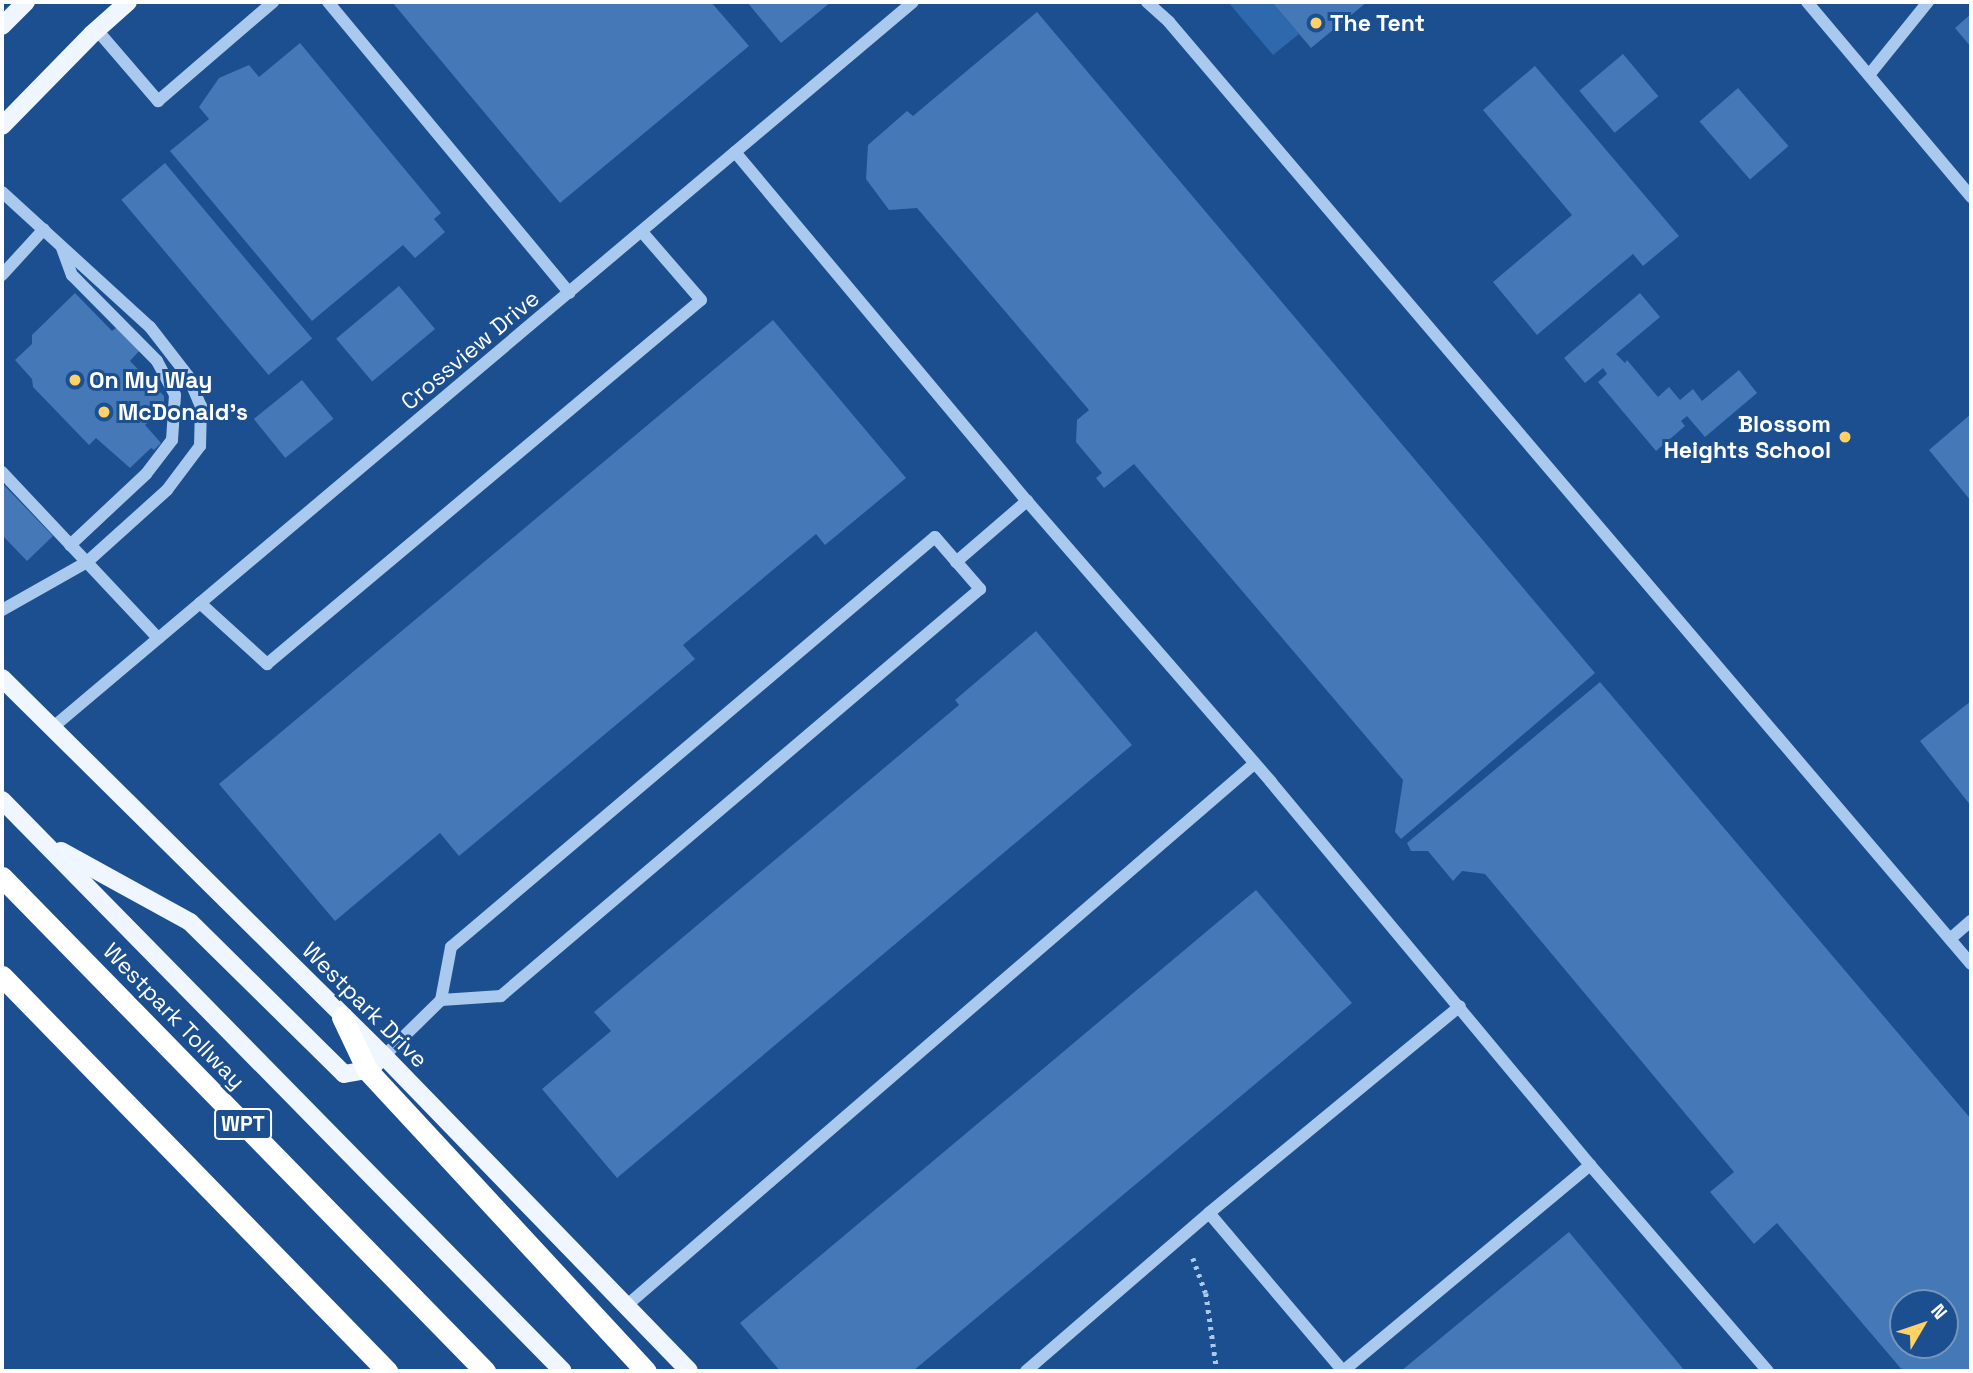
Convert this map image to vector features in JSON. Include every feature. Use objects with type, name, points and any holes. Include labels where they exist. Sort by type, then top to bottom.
[{"type":"highway","name":"Westpark Tollway","points":[[2,877],[485,1371]]},
{"type":"highway","points":[[2,976],[387,1371]]},
{"type":"highway","points":[[342,1017],[366,1070],[646,1371]]},
{"type":"main road","points":[[2,26],[26,2]]},
{"type":"main road","points":[[2,125],[128,2]]},
{"type":"main road","name":"Westpark Drive","points":[[2,678],[384,1056],[689,1371]]},
{"type":"main road","points":[[2,800],[563,1371]]},
{"type":"main road","points":[[45,843],[190,922],[344,1074],[366,1070],[384,1056]]},
{"type":"street","points":[[97,30],[158,101],[273,2]]},
{"type":"street","points":[[328,2],[570,293]]},
{"type":"street","name":"Crossview Drive","points":[[52,728],[913,2]]},
{"type":"street","points":[[1147,2],[1178,32],[1971,964]]},
{"type":"street","points":[[1807,2],[1971,197]]},
{"type":"street","points":[[1869,75],[1928,2]]},
{"type":"street","points":[[735,152],[1027,501],[1254,764],[1460,1006],[1590,1165],[1768,1371]]},
{"type":"street","points":[[2,192],[150,327],[188,376],[201,406],[200,446],[167,490],[87,562],[2,610]]},
{"type":"street","points":[[2,275],[44,229]]},
{"type":"street","points":[[200,603],[267,664],[278,656],[701,300],[642,232]]},
{"type":"street","points":[[60,245],[72,275],[156,361],[175,395],[172,440],[146,474],[70,545]]},
{"type":"street","points":[[2,472],[158,638]]},
{"type":"street","points":[[956,562],[1027,501]]},
{"type":"street","points":[[384,1056],[442,1000],[451,947],[935,537],[980,589],[500,996],[442,1000]]},
{"type":"street","points":[[626,1306],[1254,764]]},
{"type":"street","points":[[1950,939],[1971,921]]},
{"type":"street","points":[[1026,1371],[1184,1234],[1460,1006]]},
{"type":"street","points":[[1209,1213],[1343,1371],[1590,1165]]},
{"type":"path","points":[[1184,1234],[1206,1293],[1217,1371]]},
{"type":"shaded area","points":[[1228,2],[1272,2],[1299,34],[1273,55]]},
{"type":"building","points":[[392,2],[711,2],[749,46],[560,203]]},
{"type":"building","points":[[747,2],[831,2],[781,43]]},
{"type":"building","name":"The Tent","points":[[1272,2],[1367,2],[1311,48]]},
{"type":"building","points":[[1037,12],[1595,673],[1401,839],[1395,832],[1403,780],[1134,464],[1104,488],[1096,478],[1102,473],[1076,442],[1077,420],[1089,410],[917,208],[889,210],[866,179],[868,145],[907,111],[913,116]]},
{"type":"building","points":[[1971,14],[1971,47],[1955,28]]},
{"type":"building","points":[[300,43],[441,213],[434,219],[445,232],[415,258],[403,245],[312,321],[170,151],[209,119],[199,107],[219,78],[249,65],[259,77]]},
{"type":"building","points":[[1623,54],[1658,96],[1615,133],[1579,91]]},
{"type":"building","points":[[1535,66],[1679,236],[1643,266],[1633,254],[1537,335],[1493,282],[1572,215],[1483,110]]},
{"type":"building","points":[[1738,88],[1789,146],[1750,180],[1700,121]]},
{"type":"building","points":[[165,163],[312,338],[269,375],[121,200]]},
{"type":"building","points":[[399,286],[435,329],[372,382],[336,339]]},
{"type":"building","points":[[75,293],[112,331],[117,327],[140,350],[130,361],[164,396],[164,406],[145,425],[161,443],[154,450],[151,448],[130,468],[96,438],[89,445],[33,387],[32,379],[15,360],[32,344],[32,335]]},
{"type":"building","points":[[1640,293],[1660,317],[1616,354],[1625,363],[1627,360],[1658,397],[1669,387],[1680,400],[1693,389],[1702,401],[1739,370],[1757,393],[1705,437],[1687,416],[1681,421],[1685,426],[1656,451],[1598,382],[1607,374],[1603,368],[1585,383],[1564,358]]},
{"type":"building","points":[[773,320],[906,478],[825,545],[816,534],[683,645],[695,659],[459,856],[440,833],[335,921],[219,784]]},
{"type":"building","points":[[302,380],[333,419],[285,458],[254,419]]},
{"type":"building","points":[[1971,414],[1971,501],[1929,450]]},
{"type":"building","points":[[2,483],[53,536],[27,561],[2,535]]},
{"type":"building","points":[[1036,631],[1132,745],[617,1178],[542,1089],[611,1031],[594,1012],[959,705],[955,700]]},
{"type":"building","points":[[1600,682],[1971,1119],[1971,1371],[1903,1371],[1893,1359],[1959,1359],[1959,1289],[1889,1289],[1889,1355],[1777,1223],[1754,1244],[1710,1192],[1734,1172],[1485,874],[1462,871],[1453,881],[1428,851],[1411,851],[1407,843]]},
{"type":"building","points":[[1971,701],[1971,806],[1920,741]]},
{"type":"building","points":[[1256,890],[1352,1003],[913,1371],[780,1371],[740,1323]]},
{"type":"building","points":[[1569,1232],[1685,1371],[1401,1371]]},
{"type":"place","name":"The Tent","points":[[1316,23]]},
{"type":"place","name":"On My Way","points":[[75,380]]},
{"type":"place","name":"McDonald's","points":[[104,412]]},
{"type":"place","name":"Blossom Heights School","points":[[1845,437]]}]
